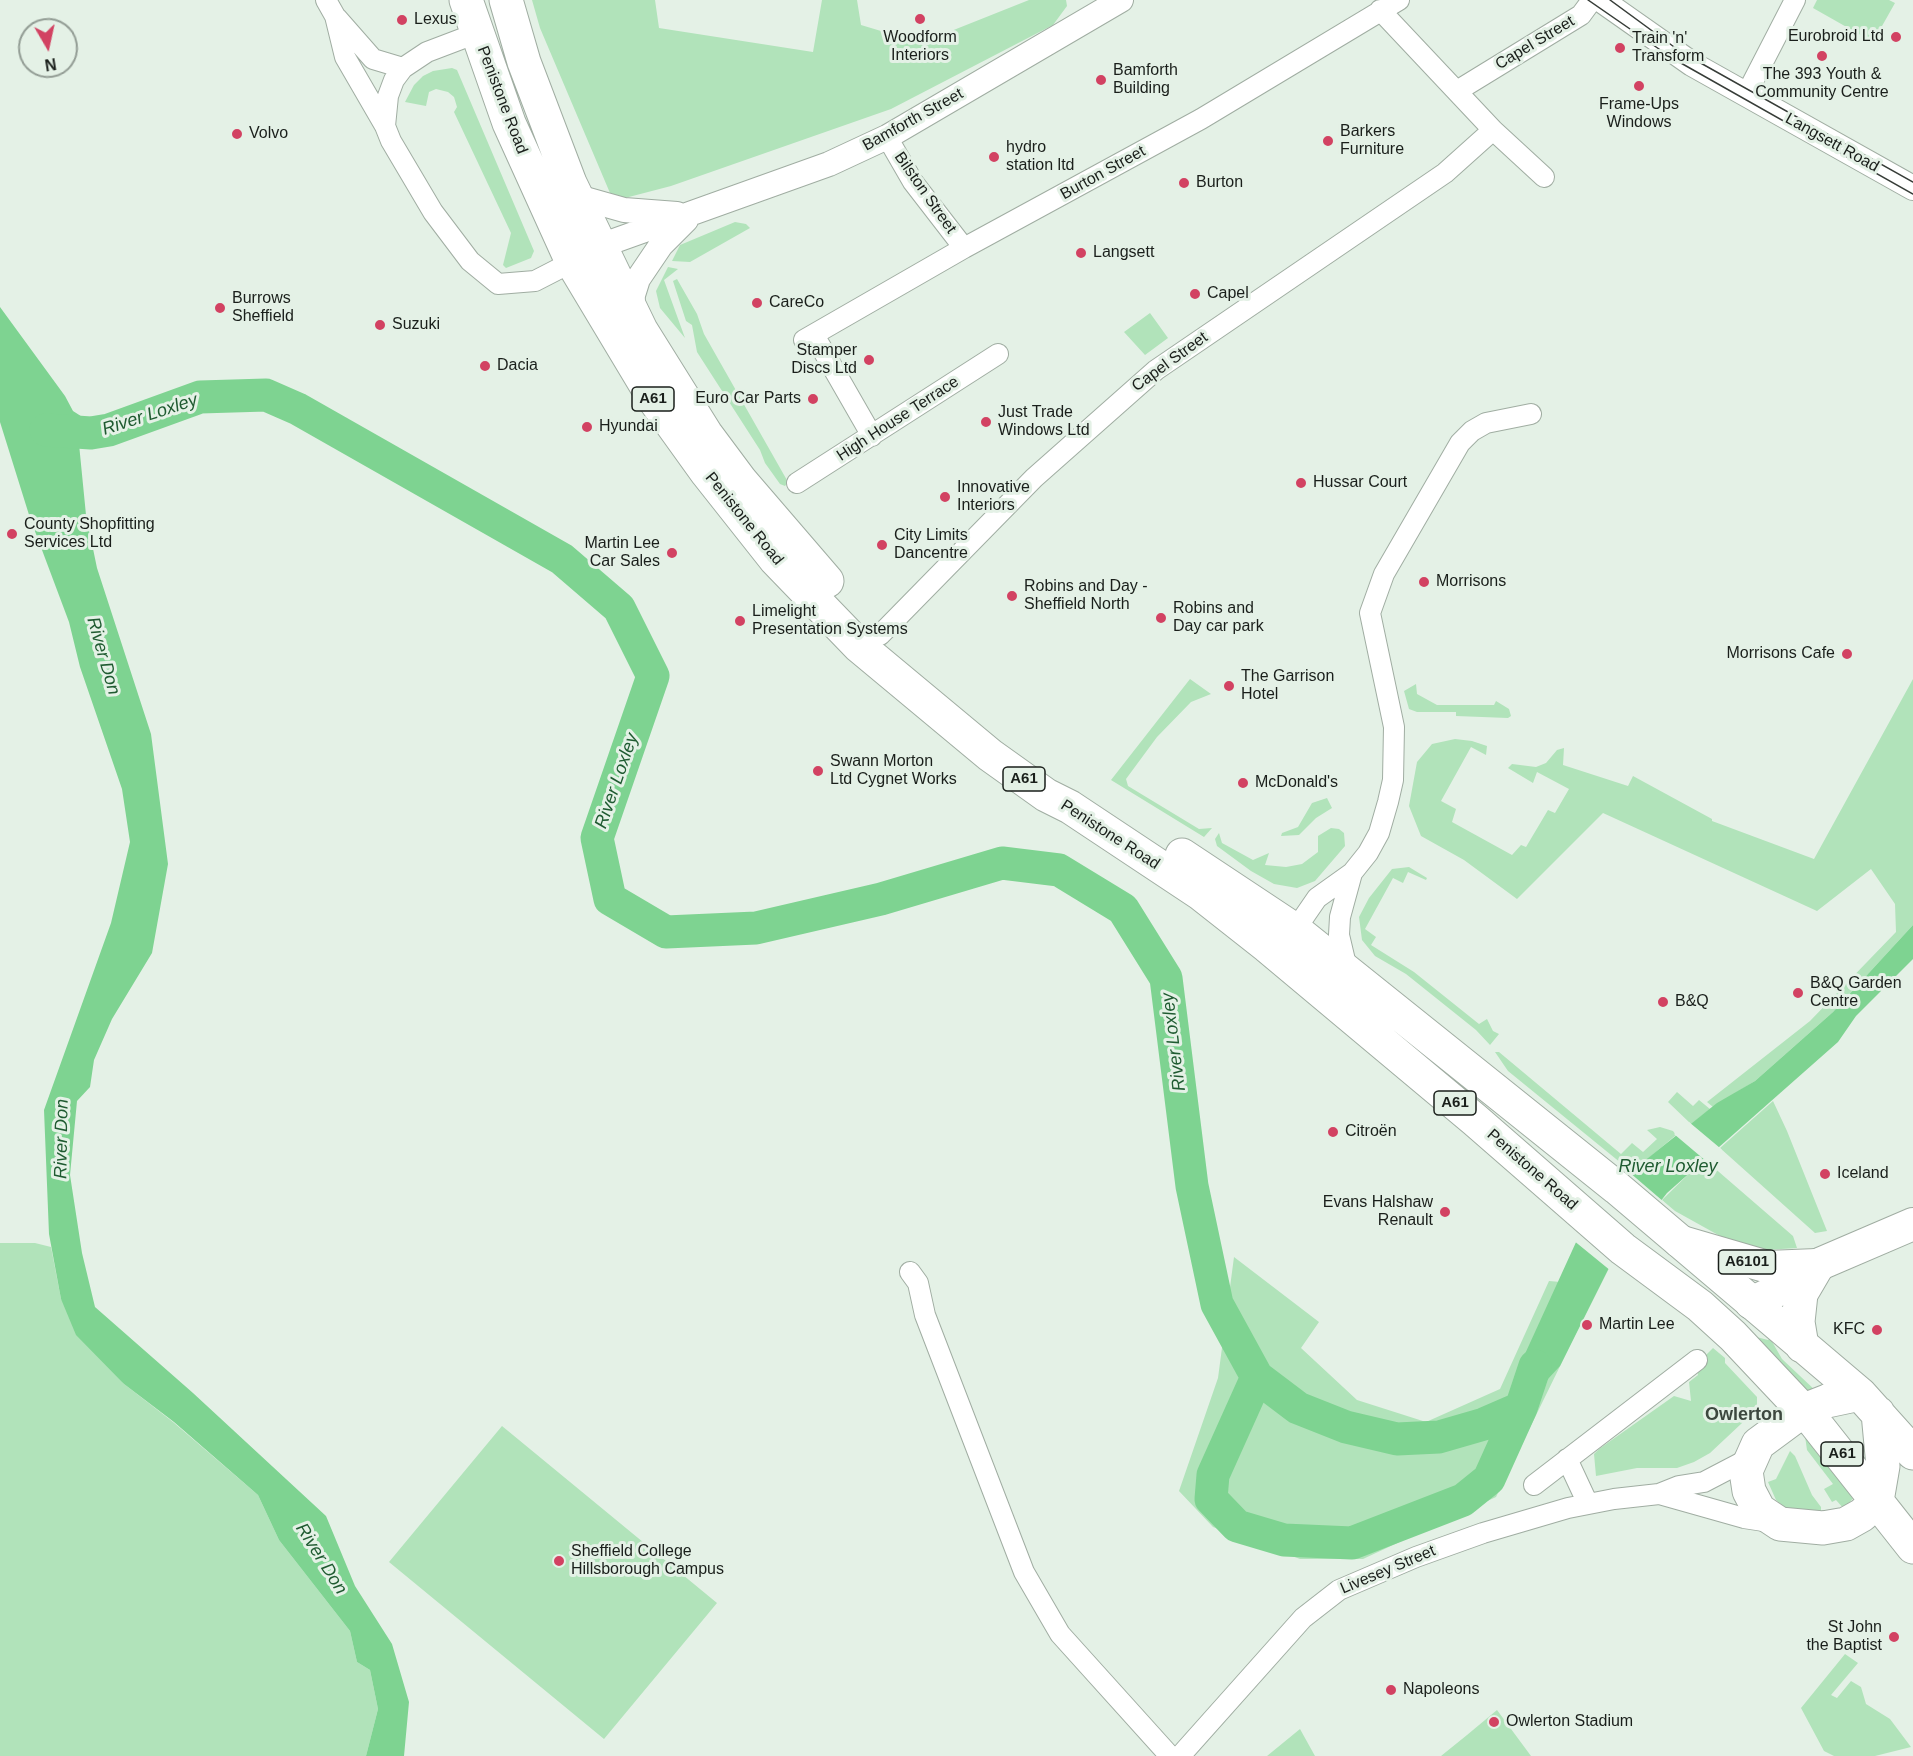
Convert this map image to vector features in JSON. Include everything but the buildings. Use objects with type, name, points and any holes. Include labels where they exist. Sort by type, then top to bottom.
[{"type":"highway","name":"Penistone Road","points":[[466,0],[561,268],[626,356],[706,473],[775,559],[859,646],[990,755],[1046,795],[1070,807],[1338,985],[1617,1188],[1891,1425]]},
{"type":"highway","name":"Penistone Road","points":[[506,0],[519,48],[544,117],[578,198],[632,313],[706,434],[741,481],[808,562],[880,635],[950,698],[1028,757],[1295,930]]},
{"type":"highway","points":[[477,33],[519,48]]},
{"type":"highway","points":[[561,268],[600,246]]},
{"type":"highway","points":[[1295,930],[1295,947],[1316,971],[1338,985]]},
{"type":"highway","name":"Penistone Road","points":[[1338,985],[1590,1221],[1623,1249],[1700,1306],[1733,1336],[1804,1410],[1913,1547]]},
{"type":"highway","points":[[1802,1346],[1798,1310],[1801,1294],[1818,1265]]},
{"type":"highway","points":[[1700,1306],[1723,1307],[1751,1303]]},
{"type":"highway","points":[[1827,1401],[1891,1425],[1877,1501],[1862,1515],[1846,1524],[1823,1528],[1780,1524],[1759,1510],[1752,1498],[1746,1471],[1758,1444],[1770,1432],[1804,1410],[1827,1401]]},
{"type":"main road","points":[[1818,1265],[1913,1224]]},
{"type":"main road","name":"A6101","points":[[1678,1240],[1768,1267],[1818,1265]]},
{"type":"main road","name":"A6101","points":[[1751,1303],[1791,1284],[1818,1265]]},
{"type":"street","name":"Burton Street","points":[[872,436],[809,337],[964,248],[1201,119],[1399,0]]},
{"type":"street","points":[[1746,95],[1795,0]]},
{"type":"street","name":"Langsett Road","points":[[1603,1],[1657,42],[1746,95],[1912,185]]},
{"type":"street","name":"Capel Street","points":[[1457,91],[1603,1]]},
{"type":"street","name":"Bamforth Street","points":[[600,246],[829,164],[886,137],[1111,3]]},
{"type":"street","points":[[330,8],[373,59],[403,68]]},
{"type":"street","points":[[330,8],[345,57],[433,212],[459,249],[498,284],[535,281],[561,268]]},
{"type":"street","points":[[1380,10],[1493,130],[1544,177]]},
{"type":"street","points":[[385,126],[388,96],[396,75],[427,52],[477,33]]},
{"type":"street","name":"Capel Street","points":[[880,635],[1034,478],[1156,370],[1445,173],[1493,130]]},
{"type":"street","name":"Bilston Street","points":[[886,137],[913,182],[964,248]]},
{"type":"street","name":"Bamforth Street","points":[[578,198],[624,210],[692,214]]},
{"type":"street","name":"Bamforth Street","points":[[632,313],[633,295],[650,260],[692,214]]},
{"type":"street","name":"High House Terrace","points":[[797,483],[998,354]]},
{"type":"street","points":[[1295,930],[1317,898],[1352,873],[1368,853],[1379,833],[1393,780],[1393,713],[1370,613],[1377,592],[1460,443],[1472,430],[1486,423],[1531,414]]},
{"type":"street","points":[[1338,985],[1342,909],[1352,873]]},
{"type":"street","points":[[910,1272],[918,1283],[925,1315],[1024,1572],[1060,1634],[1170,1756]]},
{"type":"street","points":[[1534,1485],[1696,1360]]},
{"type":"street","name":"Livesey Street","points":[[1180,1756],[1303,1618],[1339,1590],[1451,1544],[1587,1504],[1659,1494],[1679,1486],[1716,1478],[1750,1458]]},
{"type":"street","points":[[1567,1459],[1587,1504]]},
{"type":"street","name":"Livesey Street","points":[[1659,1494],[1744,1518],[1780,1524]]},
{"type":"shaded area","points":[[532,0],[655,0],[659,28],[813,52],[822,0],[857,0],[861,25],[921,43],[1029,0],[1066,0],[1067,6],[1053,25],[891,109],[671,186],[625,198],[610,193],[540,28]]},
{"type":"shaded area","points":[[1817,0],[1889,0],[1895,3],[1873,42],[1813,8]]},
{"type":"shaded area","points":[[452,68],[457,70],[534,251],[531,258],[506,268],[503,265],[511,233],[454,112],[457,107],[454,97],[448,92],[436,89],[429,92],[426,106],[405,102],[414,85],[423,76],[433,71]]},
{"type":"shaded area","points":[[735,222],[746,224],[750,228],[690,262],[672,261],[680,245]]},
{"type":"shaded area","points":[[668,267],[678,269],[664,280],[685,338],[660,308],[656,291]]},
{"type":"shaded area","points":[[677,279],[697,314],[704,334],[788,482],[785,486],[780,484],[765,463],[760,450],[697,352],[692,325],[686,321],[673,281]]},
{"type":"shaded area","points":[[1150,313],[1168,338],[1145,355],[1124,332]]},
{"type":"shaded area","points":[[1190,679],[1211,694],[1191,702],[1157,737],[1126,779],[1128,786],[1199,829],[1212,828],[1204,837],[1111,780]]},
{"type":"shaded area","points":[[1913,679],[1913,925],[1833,1012],[1755,1081],[1713,1107],[1707,1102],[1810,1021],[1896,932],[1895,904],[1871,869],[1817,911],[1603,813],[1517,899],[1464,860],[1421,836],[1409,806],[1417,762],[1432,744],[1455,739],[1487,746],[1486,755],[1471,747],[1441,801],[1456,809],[1452,822],[1512,855],[1521,845],[1526,847],[1548,810],[1555,813],[1569,789],[1537,772],[1533,783],[1508,768],[1512,764],[1536,767],[1546,763],[1557,750],[1564,748],[1563,765],[1628,786],[1633,776],[1712,821],[1814,859]]},
{"type":"shaded area","points":[[1416,684],[1417,694],[1437,705],[1494,705],[1496,701],[1509,709],[1511,716],[1508,718],[1456,716],[1456,712],[1417,712],[1409,709],[1404,691]]},
{"type":"shaded area","points":[[1327,798],[1332,808],[1316,818],[1299,835],[1281,836],[1282,833],[1298,827],[1312,803]]},
{"type":"shaded area","points":[[1331,828],[1339,829],[1344,833],[1345,846],[1315,881],[1297,888],[1274,884],[1251,871],[1217,846],[1215,839],[1219,833],[1222,843],[1253,860],[1269,853],[1265,865],[1286,867],[1302,864],[1318,852],[1318,836]]},
{"type":"shaded area","points":[[1409,867],[1427,878],[1426,880],[1408,872],[1403,883],[1393,878],[1365,929],[1376,937],[1371,945],[1414,972],[1479,1024],[1487,1019],[1493,1031],[1499,1034],[1490,1045],[1476,1030],[1406,974],[1375,956],[1362,940],[1359,917],[1369,898],[1392,869]]},
{"type":"shaded area","points":[[1495,1052],[1499,1052],[1621,1154],[1632,1143],[1643,1152],[1657,1139],[1647,1130],[1660,1127],[1673,1131],[1676,1135],[1632,1172],[1508,1071]]},
{"type":"shaded area","points":[[1677,1092],[1693,1106],[1699,1100],[1710,1109],[1691,1124],[1668,1102]]},
{"type":"shaded area","points":[[1773,1101],[1827,1231],[1815,1233],[1720,1148]]},
{"type":"shaded area","points":[[1704,1159],[1793,1236],[1797,1248],[1766,1250],[1738,1246],[1675,1211],[1662,1200]]},
{"type":"shaded area","points":[[0,1243],[35,1243],[51,1247],[61,1299],[124,1384],[173,1422],[258,1495],[279,1540],[350,1631],[357,1662],[370,1670],[378,1709],[366,1756],[0,1756]]},
{"type":"shaded area","points":[[1234,1257],[1319,1322],[1301,1348],[1357,1400],[1426,1422],[1500,1389],[1549,1281],[1584,1284],[1588,1309],[1496,1497],[1363,1559],[1300,1559],[1213,1527],[1179,1491],[1218,1378]]},
{"type":"shaded area","points":[[1745,1334],[1768,1340],[1770,1338],[1782,1359],[1817,1392],[1813,1400]]},
{"type":"shaded area","points":[[1713,1348],[1725,1358],[1725,1363],[1757,1397],[1757,1409],[1710,1453],[1694,1462],[1677,1468],[1637,1468],[1596,1476],[1594,1454],[1599,1449],[1674,1396],[1691,1401],[1689,1382],[1698,1375],[1696,1365]]},
{"type":"shaded area","points":[[502,1426],[717,1603],[604,1739],[389,1562]]},
{"type":"shaded area","points":[[1805,1436],[1855,1496],[1844,1509],[1836,1500],[1832,1502],[1824,1489],[1833,1484],[1807,1450]]},
{"type":"shaded area","points":[[1790,1451],[1795,1456],[1812,1495],[1821,1507],[1821,1514],[1789,1511],[1776,1500],[1768,1482],[1776,1479]]},
{"type":"shaded area","points":[[1845,1654],[1858,1663],[1831,1695],[1837,1698],[1851,1681],[1861,1687],[1866,1704],[1890,1719],[1911,1747],[1875,1756],[1834,1756],[1824,1751],[1801,1708]]},
{"type":"shaded area","name":"Owlerton Stadium","points":[[1497,1710],[1531,1756],[1441,1756],[1467,1735]]},
{"type":"shaded area","points":[[1300,1729],[1315,1756],[1267,1756]]},
{"type":"water","name":"River Don","points":[[0,307],[65,396],[73,411],[87,420],[91,433],[93,441],[79,444],[86,515],[97,568],[151,734],[168,864],[152,953],[112,1019],[94,1060],[90,1087],[77,1101],[70,1175],[82,1253],[95,1307],[193,1393],[326,1516],[355,1586],[392,1644],[409,1702],[404,1756],[366,1756],[378,1709],[370,1670],[357,1662],[350,1631],[279,1540],[258,1495],[174,1422],[124,1384],[76,1335],[61,1299],[49,1234],[44,1110],[111,923],[130,842],[122,789],[80,667],[69,622],[30,518],[0,422]]},
{"type":"water","points":[[1913,925],[1913,959],[1856,1016],[1838,1042],[1667,1193],[1610,1266],[1560,1366],[1521,1408],[1514,1378],[1577,1240],[1617,1188],[1638,1166],[1717,1103],[1755,1081],[1833,1012]]},
{"type":"pier","points":[[1689,1122],[1722,1150],[1706,1161],[1674,1134]]},
{"type":"pier","points":[[1629,1172],[1664,1202],[1611,1271],[1573,1240]]},
{"type":"waterway","name":"River Loxley","points":[[46,430],[91,433],[109,430],[200,397],[266,395],[298,409],[562,559],[619,608],[653,676],[597,838],[610,899],[666,932],[756,928],[881,899],[1002,863],[1059,870],[1123,909],[1166,978],[1192,1186],[1217,1304],[1257,1377],[1298,1408],[1346,1427],[1397,1439],[1439,1437],[1484,1424],[1521,1408],[1535,1366]]},
{"type":"waterway","name":"River Loxley","points":[[1257,1377],[1213,1475],[1211,1499],[1237,1526],[1284,1540],[1352,1543],[1463,1500],[1489,1479],[1521,1408]]},
{"type":"tram line","points":[[1588,0],[1672,58],[1913,194]]},
{"type":"tram line","points":[[1610,0],[1681,52],[1913,182]]},
{"type":"place","name":"Woodform Interiors","points":[[920,19]]},
{"type":"place","name":"Lexus","points":[[402,20]]},
{"type":"place","name":"Eurobroid Ltd","points":[[1896,37]]},
{"type":"place","name":"Train 'n' Transform","points":[[1620,48]]},
{"type":"place","name":"The 393 Youth & Community Centre","points":[[1822,56]]},
{"type":"place","name":"Bamforth Building","points":[[1101,80]]},
{"type":"place","name":"Frame-Ups Windows","points":[[1639,86]]},
{"type":"place","name":"Volvo","points":[[237,134]]},
{"type":"place","name":"Barkers Furniture","points":[[1328,141]]},
{"type":"place","name":"hydro station ltd","points":[[994,157]]},
{"type":"place","name":"Burton","points":[[1184,183]]},
{"type":"place","name":"Langsett","points":[[1081,253]]},
{"type":"place","name":"Capel","points":[[1195,294]]},
{"type":"place","name":"CareCo","points":[[757,303]]},
{"type":"place","name":"Burrows Sheffield","points":[[220,308]]},
{"type":"place","name":"Suzuki","points":[[380,325]]},
{"type":"place","name":"Stamper Discs Ltd","points":[[869,360]]},
{"type":"place","name":"Dacia","points":[[485,366]]},
{"type":"place","name":"Euro Car Parts","points":[[813,399]]},
{"type":"place","name":"Just Trade Windows Ltd","points":[[986,422]]},
{"type":"place","name":"Hyundai","points":[[587,427]]},
{"type":"place","name":"Hussar Court","points":[[1301,483]]},
{"type":"place","name":"Innovative Interiors","points":[[945,497]]},
{"type":"place","name":"County Shopfitting Services Ltd","points":[[12,534]]},
{"type":"place","name":"City Limits Dancentre","points":[[882,545]]},
{"type":"place","name":"Martin Lee Car Sales","points":[[672,553]]},
{"type":"place","name":"Morrisons","points":[[1424,582]]},
{"type":"place","name":"Robins and Day - Sheffield North","points":[[1012,596]]},
{"type":"place","name":"Robins and Day car park","points":[[1161,618]]},
{"type":"place","name":"Limelight Presentation Systems","points":[[740,621]]},
{"type":"place","name":"Morrisons Cafe","points":[[1847,654]]},
{"type":"place","name":"The Garrison Hotel","points":[[1229,686]]},
{"type":"place","name":"Swann Morton Ltd Cygnet Works","points":[[818,771]]},
{"type":"place","name":"McDonald's","points":[[1243,783]]},
{"type":"place","name":"B&Q Garden Centre","points":[[1798,993]]},
{"type":"place","name":"B&Q","points":[[1663,1002]]},
{"type":"place","name":"Citroën","points":[[1333,1132]]},
{"type":"place","name":"Iceland","points":[[1825,1174]]},
{"type":"place","name":"Evans Halshaw Renault","points":[[1445,1212]]},
{"type":"place","name":"Martin Lee","points":[[1587,1325]]},
{"type":"place","name":"KFC","points":[[1877,1330]]},
{"type":"place","name":"Sheffield College Hillsborough Campus","points":[[559,1561]]},
{"type":"place","name":"St John the Baptist","points":[[1894,1637]]},
{"type":"place","name":"Napoleons","points":[[1391,1690]]},
{"type":"place","name":"Owlerton Stadium","points":[[1494,1722]]},
{"type":"district","name":"Owlerton","points":[[1744,1415]]}]
